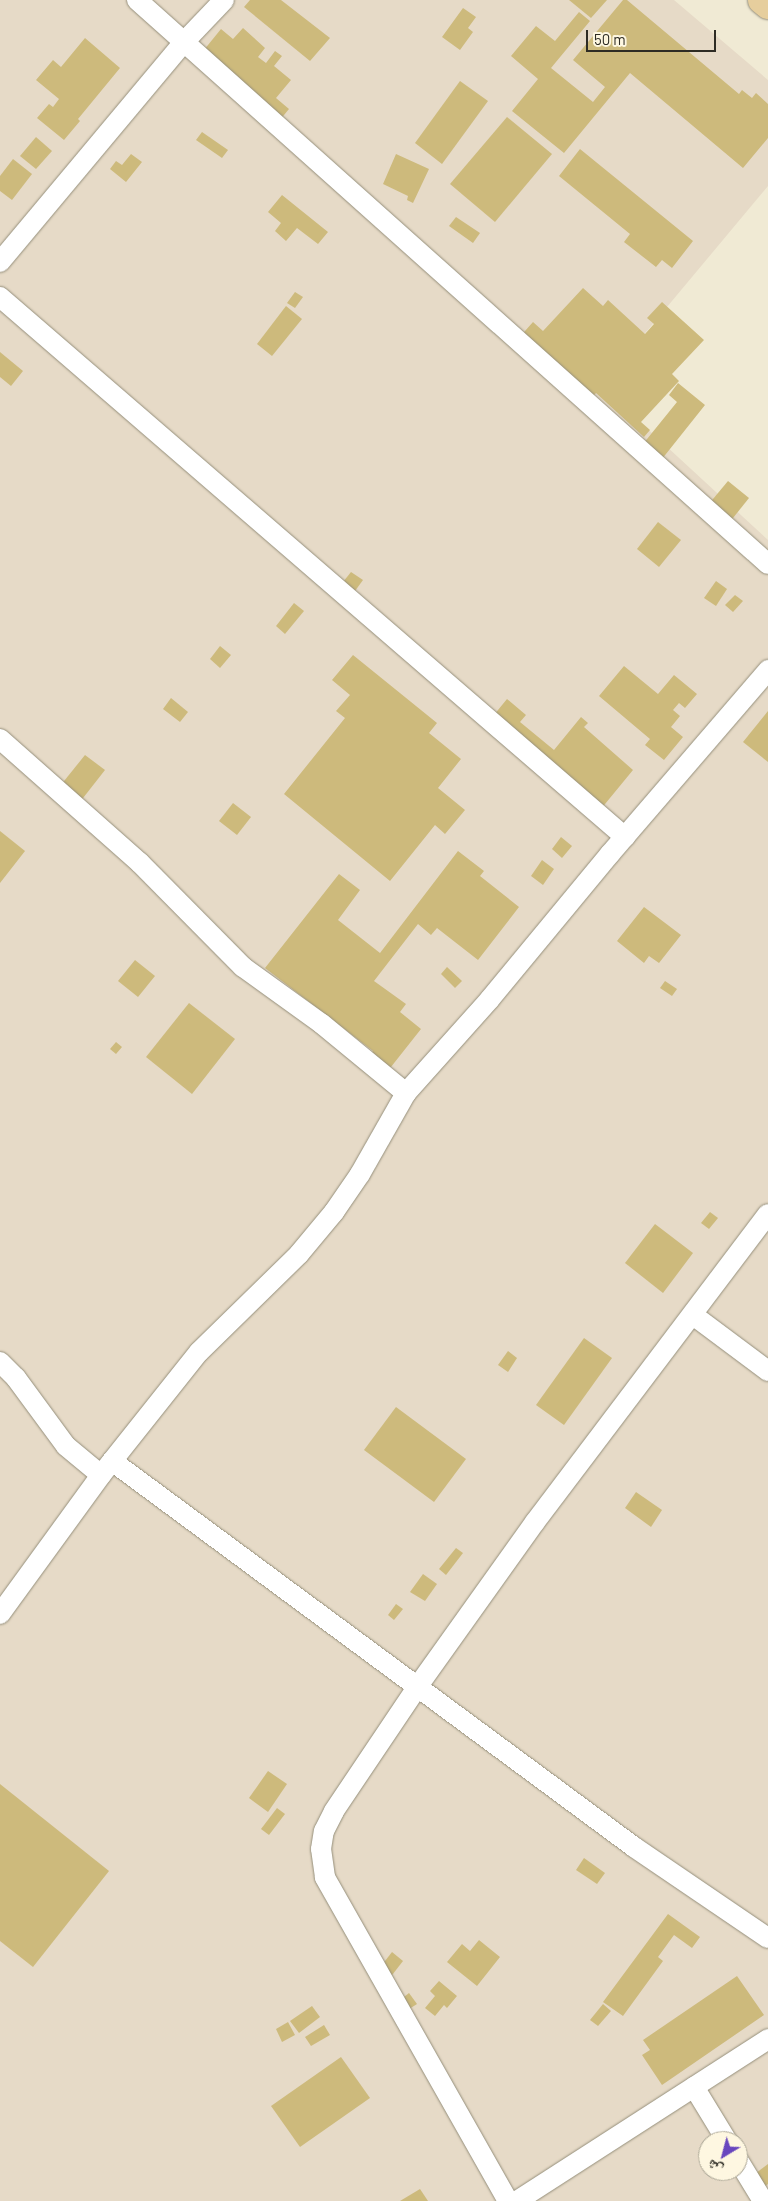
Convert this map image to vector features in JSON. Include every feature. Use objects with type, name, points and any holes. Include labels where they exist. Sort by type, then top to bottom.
[{"type":"main road","points":[[762,0],[768,5]]},
{"type":"street","points":[[137,0],[768,564]]},
{"type":"street","points":[[0,262],[184,42],[224,0]]},
{"type":"street","points":[[0,296],[625,837]]},
{"type":"street","points":[[0,1614],[106,1468],[199,1352],[299,1254],[334,1212],[360,1174],[406,1093],[490,999],[768,670]]},
{"type":"street","points":[[0,739],[140,863],[244,967],[322,1024],[406,1093]]},
{"type":"street","points":[[508,2201],[325,1877],[321,1849],[324,1831],[334,1811],[418,1686],[535,1522],[768,1214]]},
{"type":"street","points":[[693,1315],[768,1371]]},
{"type":"street","points":[[0,1362],[16,1378],[66,1446],[106,1468],[418,1686],[634,1847],[768,1938]]},
{"type":"street","points":[[517,2201],[768,2040]]},
{"type":"street","points":[[694,2087],[720,2131]]},
{"type":"street","points":[[748,2176],[763,2201]]},
{"type":"shaded area","points":[[0,0],[674,0],[768,80],[768,186],[601,386],[768,540],[768,2201],[0,2201]]},
{"type":"building","points":[[250,0],[281,0],[330,38],[310,61],[244,7]]},
{"type":"building","points":[[569,0],[607,0],[591,18]]},
{"type":"building","points":[[623,0],[627,0],[739,94],[742,90],[752,98],[756,93],[768,104],[768,138],[743,168],[630,73],[564,153],[512,111],[538,79],[511,56],[536,26],[555,41],[579,12],[590,21],[551,68],[593,102],[605,87],[573,60]]},
{"type":"building","points":[[463,8],[476,17],[468,28],[473,32],[460,50],[442,37]]},
{"type":"building","points":[[243,28],[265,48],[258,57],[266,63],[275,51],[282,56],[274,66],[291,80],[276,98],[289,109],[274,127],[195,61],[221,29],[233,39]]},
{"type":"building","points":[[85,38],[120,68],[78,119],[80,121],[64,140],[37,118],[49,104],[53,107],[59,99],[36,80],[53,60],[61,67]]},
{"type":"building","points":[[460,81],[488,101],[442,164],[415,143]]},
{"type":"building","points":[[507,117],[552,154],[495,222],[450,184]]},
{"type":"building","points":[[202,132],[228,150],[222,158],[196,140]]},
{"type":"building","points":[[36,137],[52,151],[36,169],[20,156]]},
{"type":"building","points":[[580,149],[693,241],[672,268],[662,260],[656,267],[624,242],[630,234],[559,176]]},
{"type":"building","points":[[131,154],[142,162],[126,182],[110,169],[116,161],[122,165]]},
{"type":"building","points":[[396,154],[429,169],[413,203],[407,200],[408,196],[383,184]]},
{"type":"building","points":[[13,159],[32,174],[12,200],[0,191],[0,176]]},
{"type":"building","points":[[282,195],[328,232],[318,244],[297,228],[286,241],[275,231],[281,223],[268,212]]},
{"type":"building","points":[[456,217],[480,233],[473,243],[449,226]]},
{"type":"building","points":[[583,288],[603,306],[608,300],[645,334],[654,324],[647,318],[662,302],[704,340],[672,374],[679,381],[641,422],[650,430],[644,437],[596,393],[581,410],[517,340],[533,322],[543,331]]},
{"type":"building","points":[[295,292],[303,297],[295,308],[287,303]]},
{"type":"building","points":[[286,306],[302,319],[272,356],[257,344]]},
{"type":"building","points":[[0,352],[23,371],[11,386],[0,377]]},
{"type":"building","points":[[678,383],[705,405],[662,459],[643,444],[677,402],[669,395]]},
{"type":"building","points":[[728,481],[749,498],[729,523],[708,505]]},
{"type":"building","points":[[658,522],[681,540],[659,567],[637,549]]},
{"type":"building","points":[[351,572],[363,580],[355,591],[343,582]]},
{"type":"building","points":[[716,581],[727,589],[716,606],[704,598]]},
{"type":"building","points":[[735,595],[743,601],[733,612],[725,605]]},
{"type":"building","points":[[294,603],[304,611],[285,634],[276,626]]},
{"type":"building","points":[[220,646],[231,655],[220,668],[210,659]]},
{"type":"building","points":[[353,655],[437,723],[429,733],[461,759],[438,788],[465,810],[445,834],[435,825],[390,881],[284,794],[345,718],[336,711],[350,695],[332,680]]},
{"type":"building","points":[[624,666],[658,694],[674,675],[697,694],[685,708],[679,703],[673,710],[680,716],[671,727],[683,737],[664,760],[645,745],[650,739],[599,696]]},
{"type":"building","points":[[171,698],[188,712],[180,722],[163,709]]},
{"type":"building","points":[[507,699],[526,715],[520,722],[554,750],[581,717],[588,723],[584,727],[633,770],[596,815],[489,721]]},
{"type":"building","points":[[768,711],[768,762],[743,742]]},
{"type":"building","points":[[85,755],[105,770],[76,807],[56,791]]},
{"type":"building","points":[[233,803],[251,817],[237,835],[219,821]]},
{"type":"building","points":[[0,831],[25,851],[0,883]]},
{"type":"building","points":[[561,837],[572,846],[562,858],[552,849]]},
{"type":"building","points":[[458,851],[484,871],[480,876],[519,907],[478,960],[437,928],[431,935],[418,924],[374,981],[406,1004],[400,1012],[421,1029],[387,1072],[368,1058],[373,1051],[265,968],[339,874],[360,890],[338,920],[380,953]]},
{"type":"building","points":[[542,860],[554,869],[543,885],[531,876]]},
{"type":"building","points":[[644,907],[681,935],[659,963],[649,956],[644,963],[617,941]]},
{"type":"building","points":[[135,960],[155,976],[138,997],[118,981]]},
{"type":"building","points":[[447,967],[462,981],[455,988],[441,974]]},
{"type":"building","points":[[665,981],[677,989],[672,996],[660,988]]},
{"type":"building","points":[[189,1003],[235,1039],[192,1094],[146,1057]]},
{"type":"building","points":[[116,1042],[122,1047],[116,1054],[110,1049]]},
{"type":"building","points":[[710,1212],[718,1218],[709,1229],[701,1223]]},
{"type":"building","points":[[655,1224],[693,1253],[663,1293],[625,1263]]},
{"type":"building","points":[[584,1338],[612,1358],[564,1425],[536,1405]]},
{"type":"building","points":[[508,1351],[517,1358],[508,1372],[498,1365]]},
{"type":"building","points":[[396,1407],[466,1459],[434,1502],[364,1450]]},
{"type":"building","points":[[636,1492],[662,1510],[651,1527],[625,1508]]},
{"type":"building","points":[[456,1548],[463,1553],[446,1575],[439,1569]]},
{"type":"building","points":[[423,1574],[437,1584],[425,1601],[410,1592]]},
{"type":"building","points":[[396,1604],[403,1609],[394,1620],[388,1615]]},
{"type":"building","points":[[268,1771],[287,1784],[268,1812],[249,1798]]},
{"type":"building","points":[[0,1784],[109,1871],[33,1967],[0,1941]]},
{"type":"building","points":[[277,1808],[285,1814],[269,1835],[261,1829]]},
{"type":"building","points":[[584,1858],[605,1873],[597,1884],[576,1870]]},
{"type":"building","points":[[668,1914],[700,1937],[692,1948],[674,1935],[658,1957],[663,1961],[623,2016],[603,2002]]},
{"type":"building","points":[[479,1940],[500,1957],[477,1986],[447,1962],[462,1944],[470,1951]]},
{"type":"building","points":[[392,1952],[403,1961],[389,1979],[378,1970]]},
{"type":"building","points":[[737,1976],[764,2015],[662,2085],[642,2055],[650,2050],[643,2040]]},
{"type":"building","points":[[439,1981],[457,1996],[447,2008],[444,2005],[435,2016],[425,2008],[435,1996],[430,1991]]},
{"type":"building","points":[[409,1993],[417,2004],[406,2011],[399,2001]]},
{"type":"building","points":[[603,2004],[611,2011],[598,2026],[590,2020]]},
{"type":"building","points":[[312,2006],[320,2017],[299,2033],[290,2021]]},
{"type":"building","points":[[288,2022],[295,2035],[282,2042],[276,2029]]},
{"type":"building","points":[[324,2025],[330,2035],[311,2046],[305,2037]]},
{"type":"building","points":[[341,2057],[370,2098],[300,2147],[271,2106]]},
{"type":"building","points":[[768,2164],[768,2184],[754,2195],[744,2182],[748,2181],[748,2179]]},
{"type":"building","points":[[420,2189],[428,2201],[400,2201]]}]
